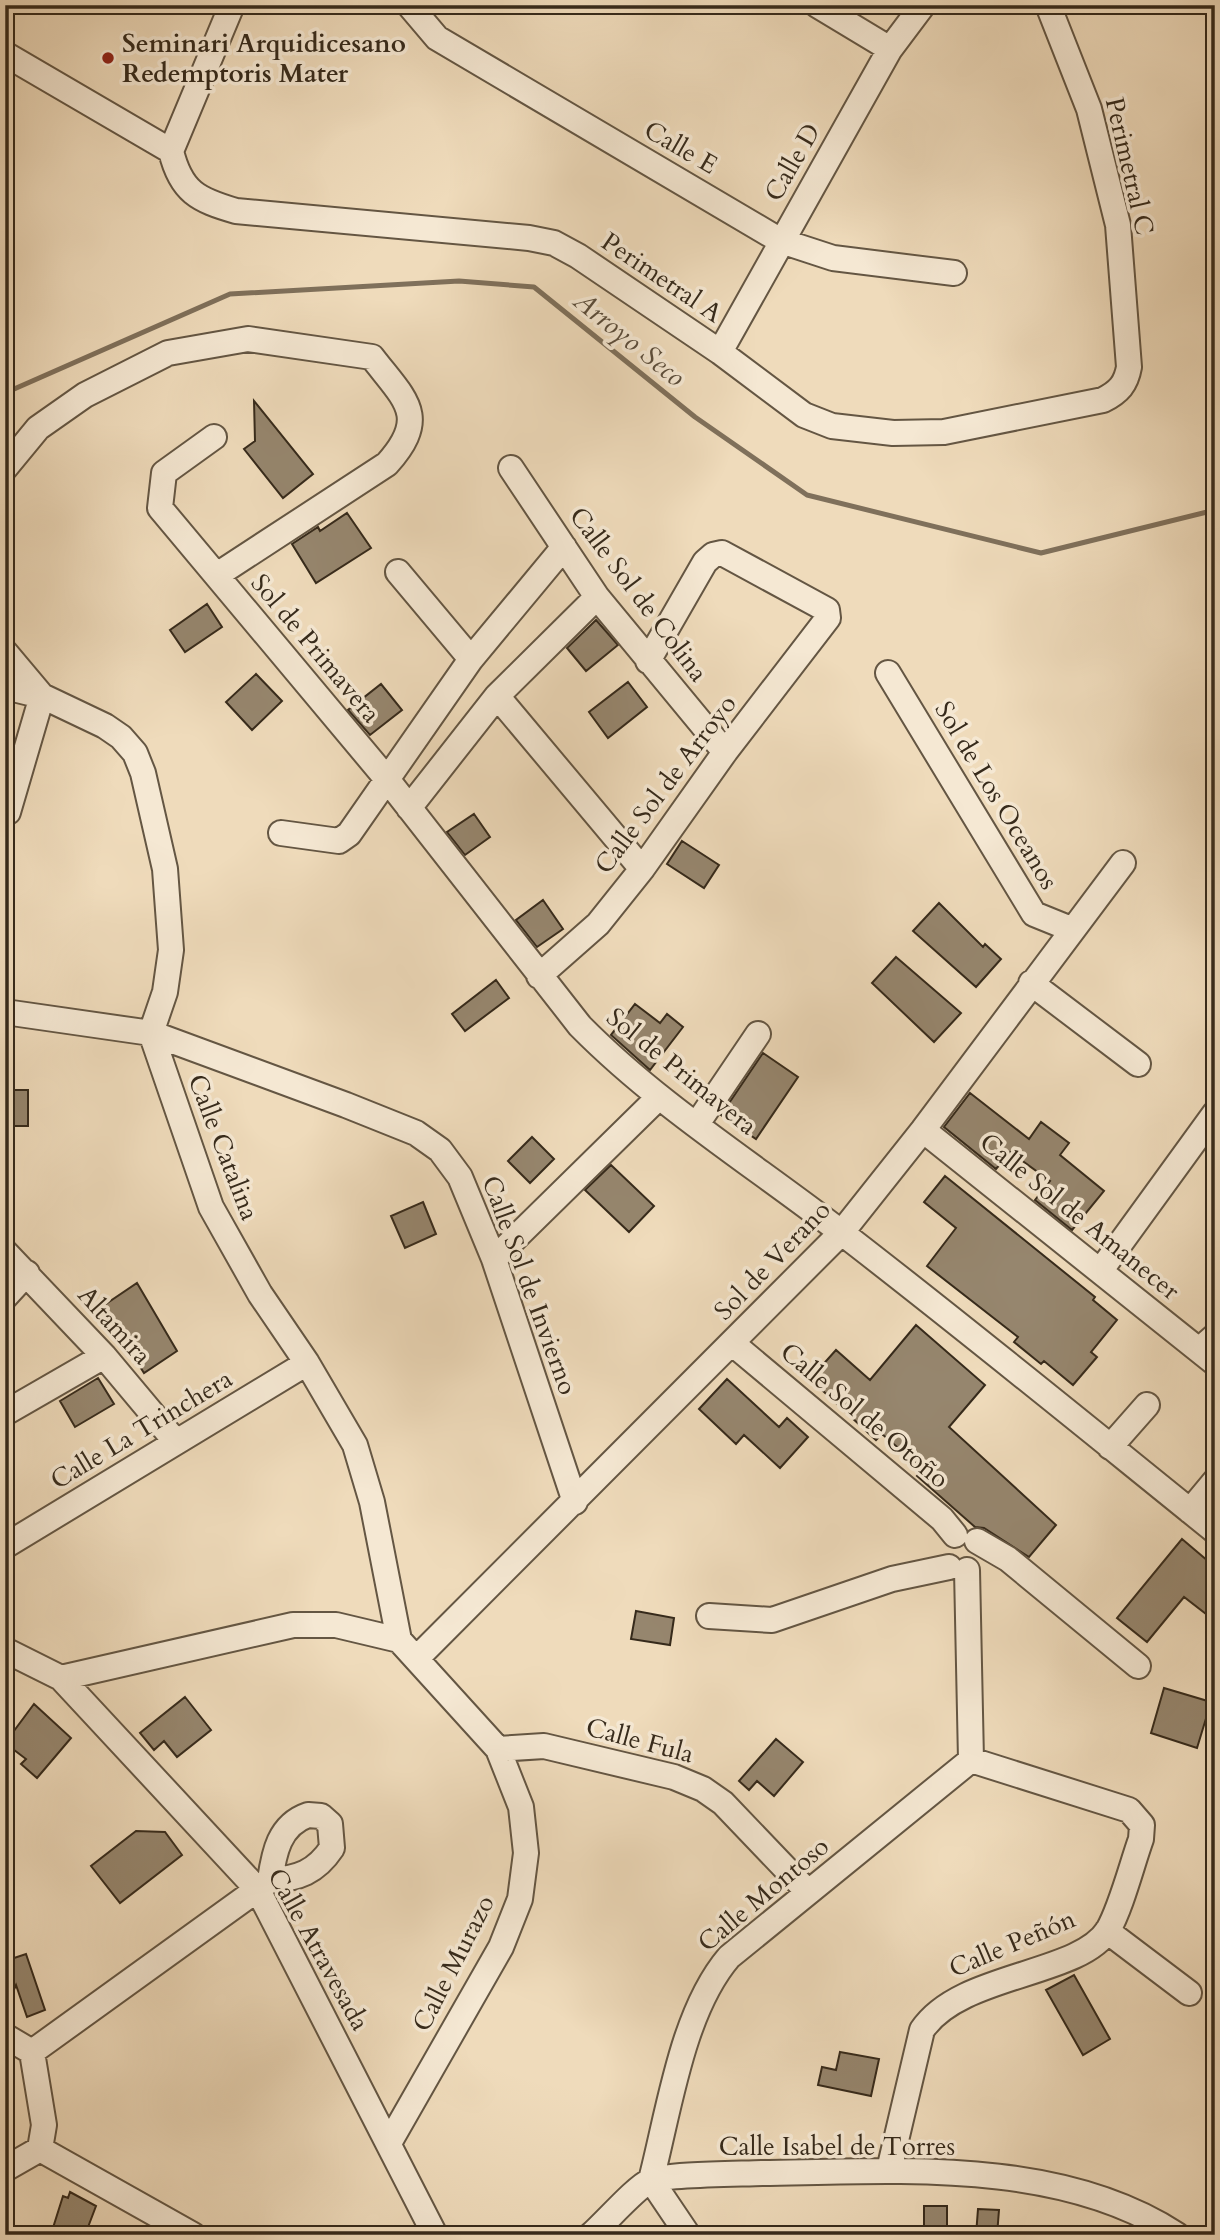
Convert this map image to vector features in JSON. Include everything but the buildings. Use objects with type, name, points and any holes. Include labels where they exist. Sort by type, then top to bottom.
[{"type":"street","points":[[5,54],[171,151],[232,5]]},
{"type":"street","name":"Calle E","points":[[409,5],[437,38],[781,241],[833,258],[954,273]]},
{"type":"street","points":[[817,5],[890,49]]},
{"type":"street","name":"Calle D","points":[[720,352],[890,49],[923,5]]},
{"type":"street","name":"Perimetral C","points":[[1048,5],[1089,109],[1118,225],[1129,367],[1122,387]]},
{"type":"street","name":"Perimetral A","points":[[171,151],[176,173],[189,191],[210,203],[236,211],[529,238],[554,243],[578,256],[720,352],[804,415],[832,426],[893,433],[957,430],[1103,400],[1122,387]]},
{"type":"street","points":[[5,468],[38,428],[85,395],[168,353],[248,339],[372,357],[408,405],[411,426],[404,445],[387,464],[218,575]]},
{"type":"street","name":"Sol de Primavera","points":[[214,437],[164,473],[160,508],[386,778],[539,976],[614,1060],[659,1097],[842,1233],[1215,1531]]},
{"type":"street","name":"Calle Sol de Colina","points":[[511,468],[597,597],[725,752]]},
{"type":"street","points":[[281,833],[339,841],[344,838],[471,659],[564,547]]},
{"type":"street","name":"Calle Sol de Arroyo","points":[[539,976],[598,923],[642,869],[725,752],[828,618],[821,604],[722,553],[713,555],[705,562],[648,661]]},
{"type":"street","points":[[398,572],[471,659]]},
{"type":"street","points":[[410,808],[497,696],[597,597]]},
{"type":"street","points":[[5,652],[42,696]]},
{"type":"street","name":"Sol de Los Oceanos","points":[[888,673],[1034,914],[1071,929]]},
{"type":"street","points":[[5,687],[42,696],[121,737],[135,752],[143,773],[165,869],[171,950],[165,992],[151,1033]]},
{"type":"street","points":[[8,812],[42,696]]},
{"type":"street","points":[[497,696],[642,869]]},
{"type":"street","name":"Sol de Verano","points":[[418,1658],[842,1233],[1123,863]]},
{"type":"street","points":[[1031,983],[1139,1064]]},
{"type":"street","name":"Calle Sol de Invierno","points":[[5,1012],[151,1033],[292,1083],[416,1133],[440,1150],[460,1177],[494,1259],[576,1502]]},
{"type":"street","name":"Calle Catalina","points":[[151,1033],[211,1207],[260,1294],[307,1363],[355,1445],[372,1502],[399,1640]]},
{"type":"street","points":[[697,1124],[758,1034]]},
{"type":"street","points":[[494,1259],[659,1097]]},
{"type":"street","points":[[1101,1270],[1215,1113]]},
{"type":"street","name":"Calle Sol de Amanecer","points":[[923,1129],[1101,1270],[1209,1350]]},
{"type":"street","name":"Altamira","points":[[5,1252],[104,1356],[176,1442]]},
{"type":"street","points":[[5,1297],[27,1273]]},
{"type":"street","name":"Calle Sol de Otoño","points":[[733,1344],[942,1520],[958,1553],[1009,1559],[1138,1667]]},
{"type":"street","points":[[5,1413],[104,1356]]},
{"type":"street","name":"Calle La Trinchera","points":[[5,1546],[307,1363]]},
{"type":"street","points":[[1110,1447],[1147,1405]]},
{"type":"street","points":[[1190,1511],[1215,1481]]},
{"type":"street","points":[[709,1616],[772,1620],[958,1553],[971,1760]]},
{"type":"street","points":[[61,1678],[293,1625],[336,1625],[399,1640]]},
{"type":"street","name":"Calle Murazo","points":[[389,2143],[501,1947],[520,1899],[526,1853],[521,1807],[498,1749],[399,1640]]},
{"type":"street","name":"Calle Atravesada","points":[[5,1650],[61,1678],[264,1885],[435,2235]]},
{"type":"street","name":"Calle Fula","points":[[498,1749],[544,1746],[662,1774],[703,1789],[723,1803],[808,1892]]},
{"type":"street","name":"Calle Montoso","points":[[650,2180],[690,2031],[711,1978],[729,1957],[971,1760]]},
{"type":"street","name":"Calle Peñón","points":[[889,2170],[922,2030],[931,2017],[957,1999],[1072,1955],[1107,1931],[1141,1839],[1139,1819],[1129,1810],[971,1760]]},
{"type":"street","points":[[32,2052],[264,1885]]},
{"type":"street","points":[[1107,1931],[1189,1993]]},
{"type":"street","points":[[5,2036],[32,2052]]},
{"type":"street","points":[[32,2052],[44,2125],[40,2149]]},
{"type":"street","points":[[5,2169],[40,2149]]},
{"type":"street","points":[[40,2149],[193,2235]]},
{"type":"street","name":"Calle Isabel de Torres","points":[[650,2180],[730,2174],[889,2170],[970,2175],[1088,2193],[1150,2217],[1177,2235]]},
{"type":"street","points":[[591,2235],[650,2180],[688,2235]]},
{"type":"waterway","name":"Arroyo Seco","points":[[5,393],[230,294],[459,281],[534,287],[695,417],[807,495],[1041,553],[1215,510]]},
{"type":"place","name":"Seminari Arquidicesano Redemptoris Mater","points":[[108,58]]}]
